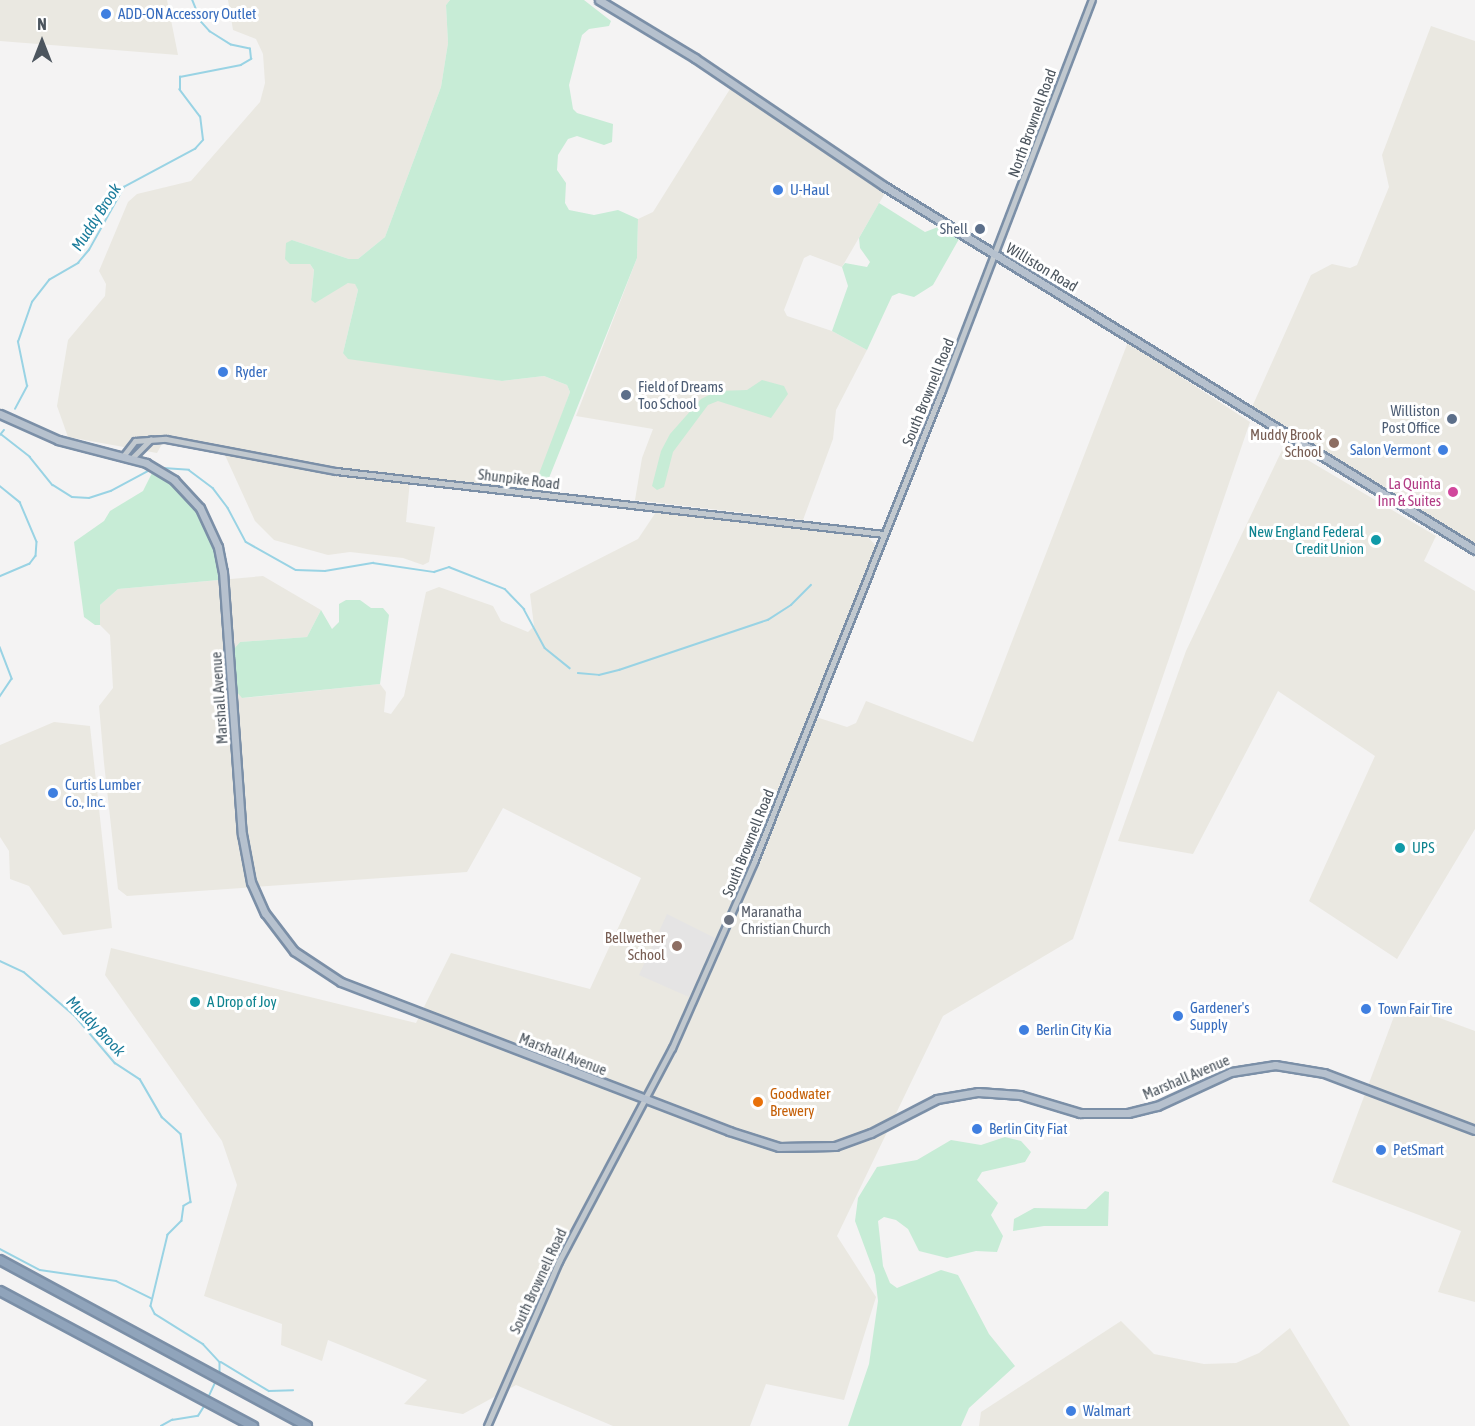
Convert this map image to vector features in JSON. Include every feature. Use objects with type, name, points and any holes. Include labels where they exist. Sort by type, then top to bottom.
[{"type":"highway","points":[[0,1260],[307,1426]]},
{"type":"highway","points":[[0,1291],[216,1409],[253,1426]]},
{"type":"main road","name":"Williston Road","points":[[599,0],[994,253],[1475,550]]},
{"type":"main road","name":"Marshall Avenue","points":[[0,414],[58,440],[133,457],[166,474],[190,495],[218,547],[224,572],[245,859],[255,893],[277,932],[304,960],[340,982],[760,1142],[817,1148],[860,1138],[923,1104],[950,1096],[1006,1093],[1080,1113],[1119,1114],[1157,1106],[1231,1072],[1286,1065],[1331,1075],[1475,1131]]},
{"type":"street","name":"North Brownell Road","points":[[994,253],[1092,0]]},
{"type":"street","name":"South Brownell Road","points":[[487,1426],[559,1261],[682,1027],[754,862],[994,253]]},
{"type":"street","name":"Shunpike Road","points":[[153,438],[351,473],[884,534]]},
{"type":"street","points":[[124,455],[135,441],[153,438]]},
{"type":"street","points":[[133,457],[153,438]]},
{"type":"shaded area","points":[[0,0],[167,0],[178,55],[0,41]]},
{"type":"shaded area","points":[[228,0],[450,0],[446,5],[448,43],[441,87],[385,237],[358,259],[349,259],[292,240],[290,264],[310,264],[314,270],[311,300],[348,283],[355,283],[358,290],[343,353],[502,381],[544,376],[567,385],[570,392],[533,495],[410,481],[406,522],[435,527],[429,562],[423,565],[403,558],[350,552],[328,555],[274,540],[255,521],[224,453],[162,444],[157,453],[68,437],[57,406],[68,340],[105,296],[106,284],[99,271],[128,202],[137,194],[191,181],[260,102],[265,83],[263,54],[256,39],[233,30]]},
{"type":"shaded area","points":[[1431,26],[1475,41],[1475,545],[1252,407],[1311,275],[1332,264],[1350,268],[1357,265],[1389,187],[1382,155]]},
{"type":"shaded area","points":[[730,89],[885,193],[842,267],[810,255],[804,258],[784,310],[787,316],[832,331],[867,350],[836,410],[833,439],[803,520],[635,500],[642,458],[653,429],[576,416],[637,258],[638,219],[653,212]]},
{"type":"shaded area","points":[[1128,342],[1250,422],[1073,939],[943,1016],[837,1236],[876,1297],[844,1400],[766,1384],[750,1426],[613,1426],[516,1385],[463,1414],[404,1404],[427,1380],[328,1340],[322,1361],[281,1345],[282,1324],[204,1296],[237,1185],[222,1141],[105,975],[111,948],[416,1023],[451,953],[590,989],[641,878],[503,808],[467,872],[127,896],[118,889],[104,763],[99,706],[113,688],[110,635],[100,625],[100,605],[118,589],[263,576],[321,610],[307,637],[240,642],[233,650],[236,691],[243,698],[380,684],[386,692],[384,712],[391,714],[404,696],[426,592],[439,587],[493,606],[501,621],[528,632],[534,626],[530,594],[638,539],[658,509],[868,537],[876,546],[812,706],[816,717],[847,727],[856,723],[866,701],[973,742]]},
{"type":"shaded area","points":[[1284,446],[1436,536],[1424,561],[1475,591],[1475,829],[1397,959],[1309,901],[1375,756],[1278,691],[1193,854],[1118,841],[1186,651]]},
{"type":"shaded area","points":[[54,722],[90,726],[112,928],[63,935],[29,886],[10,879],[9,851],[0,837],[0,745]]},
{"type":"shaded area","points":[[667,914],[715,938],[689,997],[639,975]]},
{"type":"shaded area","points":[[1399,1003],[1475,1031],[1475,1302],[1438,1292],[1461,1231],[1332,1182]]},
{"type":"shaded area","points":[[1121,1321],[1154,1354],[1204,1364],[1236,1363],[1259,1353],[1290,1328],[1350,1426],[979,1426],[981,1412]]},
{"type":"green space","points":[[450,0],[584,0],[611,21],[609,26],[589,29],[582,35],[569,85],[573,109],[577,113],[613,124],[612,142],[604,145],[577,136],[568,139],[558,155],[557,170],[566,183],[565,203],[569,210],[594,215],[618,210],[638,219],[637,258],[547,483],[537,479],[570,392],[567,385],[544,376],[502,381],[348,359],[343,353],[358,290],[355,284],[348,283],[315,303],[311,300],[314,270],[310,264],[290,264],[285,259],[286,243],[292,240],[349,259],[358,259],[385,237],[441,87],[448,43],[446,5]]},
{"type":"green space","points":[[879,203],[925,232],[938,227],[959,239],[933,285],[914,297],[899,293],[892,296],[867,350],[832,331],[848,286],[842,267],[845,263],[867,267],[870,262],[860,248],[859,238]]},
{"type":"green space","points":[[762,380],[784,386],[788,394],[771,418],[718,401],[708,405],[673,452],[664,487],[657,490],[652,486],[661,451],[670,434],[701,399],[717,391],[747,390]]},
{"type":"green space","points":[[153,471],[173,485],[199,516],[214,549],[219,580],[118,589],[100,605],[100,625],[95,625],[84,617],[74,542],[104,521],[110,511],[143,491]]},
{"type":"green space","points":[[346,600],[360,600],[371,608],[383,608],[389,615],[380,684],[242,698],[236,691],[233,650],[240,642],[307,637],[321,610],[332,629],[339,622],[339,604]]},
{"type":"green space","points":[[1005,1137],[1021,1141],[1031,1152],[1025,1162],[982,1172],[977,1180],[998,1203],[991,1215],[1003,1236],[997,1252],[976,1251],[947,1258],[919,1251],[908,1229],[896,1220],[884,1217],[878,1221],[883,1266],[890,1283],[897,1288],[941,1270],[958,1275],[989,1334],[1015,1366],[969,1408],[961,1426],[848,1426],[869,1364],[878,1301],[875,1275],[855,1221],[858,1198],[877,1167],[917,1160],[951,1140],[981,1145]]},
{"type":"green space","points":[[1105,1191],[1109,1192],[1108,1226],[1044,1226],[1013,1231],[1014,1219],[1034,1208],[1086,1209]]},
{"type":"waterway","name":"Muddy Brook","points":[[15,409],[27,386],[18,342],[32,302],[49,280],[78,263],[89,250],[124,187],[195,149],[203,140],[200,117],[180,90],[180,77],[241,65],[251,59],[250,49],[231,45],[210,32],[201,22],[192,0]]},
{"type":"waterway","name":"Muddy Brook","points":[[0,435],[4,430]]},
{"type":"waterway","points":[[1,434],[30,457],[53,485],[72,497],[89,498],[111,491],[150,470]]},
{"type":"waterway","points":[[163,468],[189,470],[213,488],[228,508],[246,542],[296,570],[325,571],[373,563],[434,572],[449,567],[505,589],[524,609],[545,648],[570,668]]},
{"type":"waterway","name":"Muddy Brook","points":[[0,486],[20,502],[37,542],[36,556],[30,564],[0,577]]},
{"type":"waterway","points":[[578,673],[599,675],[619,670],[768,620],[791,605],[811,585]]},
{"type":"waterway","name":"Muddy Brook","points":[[0,647],[12,679],[0,697]]},
{"type":"waterway","name":"Muddy Brook","points":[[0,961],[24,972],[75,1016],[115,1063],[140,1079],[162,1117],[181,1134],[191,1202],[184,1206],[182,1221],[168,1235],[151,1306],[155,1314],[203,1344],[220,1362],[220,1374]]},
{"type":"waterway","points":[[0,1249],[40,1270],[116,1281],[151,1298]]},
{"type":"waterway","points":[[221,1362],[269,1391],[293,1390]]},
{"type":"waterway","name":"Muddy Brook","points":[[208,1398],[216,1381]]},
{"type":"waterway","name":"Muddy Brook","points":[[161,1426],[172,1420],[198,1416],[205,1405]]},
{"type":"place","name":"ADD-ON Accessory Outlet","points":[[106,14]]},
{"type":"place","name":"U-Haul","points":[[778,190]]},
{"type":"place","name":"Shell","points":[[980,229]]},
{"type":"place","name":"Ryder","points":[[223,372]]},
{"type":"place","name":"Field of Dreams Too School","points":[[626,395]]},
{"type":"place","name":"Williston Post Office","points":[[1452,419]]},
{"type":"place","name":"Muddy Brook School","points":[[1334,443]]},
{"type":"place","name":"Salon Vermont","points":[[1443,450]]},
{"type":"place","name":"La Quinta Inn & Suites","points":[[1453,492]]},
{"type":"place","name":"New England Federal Credit Union","points":[[1376,540]]},
{"type":"place","name":"Curtis Lumber Co., Inc.","points":[[53,793]]},
{"type":"place","name":"UPS","points":[[1400,848]]},
{"type":"place","name":"Maranatha Christian Church","points":[[729,920]]},
{"type":"place","name":"Bellwether School","points":[[677,946]]},
{"type":"place","name":"A Drop of Joy","points":[[195,1002]]},
{"type":"place","name":"Town Fair Tire","points":[[1366,1009]]},
{"type":"place","name":"Gardener's Supply","points":[[1178,1016]]},
{"type":"place","name":"Berlin City Kia","points":[[1024,1030]]},
{"type":"place","name":"Goodwater Brewery","points":[[758,1102]]},
{"type":"place","name":"Berlin City Fiat","points":[[977,1129]]},
{"type":"place","name":"PetSmart","points":[[1381,1150]]},
{"type":"place","name":"Walmart","points":[[1071,1411]]}]
